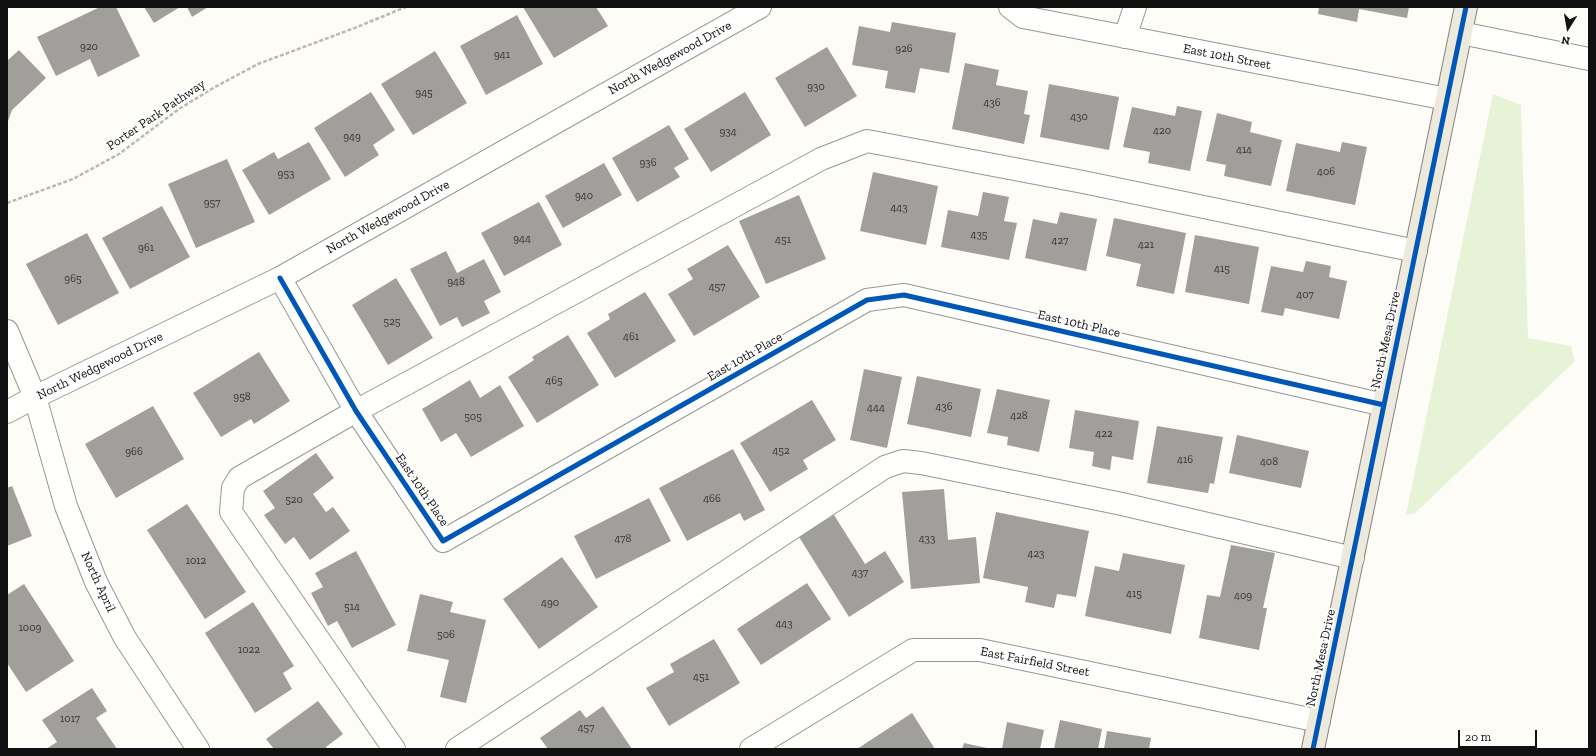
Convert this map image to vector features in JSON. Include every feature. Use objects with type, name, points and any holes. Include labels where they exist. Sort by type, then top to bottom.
[{"type":"main road","name":"North Mesa Drive","points":[[1313,749],[1466,7]]},
{"type":"street","name":"North Wedgewood Drive","points":[[7,412],[280,278],[760,7]]},
{"type":"street","name":"East 10th Street","points":[[1010,7],[1023,17],[1447,99]]},
{"type":"street","points":[[1125,37],[1135,7]]},
{"type":"street","points":[[1461,33],[1589,59]]},
{"type":"street","points":[[394,749],[231,512],[232,488],[239,478],[356,411],[821,159],[867,141],[1075,181],[1416,251]]},
{"type":"street","name":"East 10th Place","points":[[280,278],[356,411],[443,541],[867,300],[904,295],[1384,405]]},
{"type":"street","name":"North April","points":[[7,331],[35,397],[66,506],[96,582],[125,638],[198,749]]},
{"type":"street","points":[[457,749],[885,467],[903,461],[921,463],[1122,504],[1353,558]]},
{"type":"street","name":"East Fairfield Street","points":[[751,749],[913,650],[980,650],[1319,721]]},
{"type":"green space","points":[[1493,94],[1521,105],[1528,338],[1571,346],[1575,361],[1414,514],[1406,515]]},
{"type":"building","points":[[100,7],[116,7],[140,56],[98,77],[90,59],[56,76],[37,37]]},
{"type":"building","points":[[144,7],[180,7],[154,23]]},
{"type":"building","points":[[187,7],[208,7],[192,17]]},
{"type":"building","points":[[523,7],[596,7],[608,26],[554,58]]},
{"type":"building","points":[[1319,7],[1409,7],[1407,18],[1359,9],[1357,22],[1318,14]]},
{"type":"building","points":[[517,15],[543,64],[486,95],[460,46]]},
{"type":"building","points":[[892,22],[956,33],[949,73],[920,68],[915,93],[885,88],[888,71],[852,65],[859,26],[890,32]]},
{"type":"building","points":[[827,47],[857,96],[805,127],[775,78]]},
{"type":"building","points":[[19,50],[46,78],[12,110],[7,124],[7,61]]},
{"type":"building","points":[[435,51],[467,103],[413,135],[381,84]]},
{"type":"building","points":[[965,63],[999,70],[996,85],[1028,91],[1024,114],[1030,115],[1024,144],[952,129]]},
{"type":"building","points":[[1049,84],[1119,97],[1109,150],[1040,137]]},
{"type":"building","points":[[371,92],[395,130],[373,145],[379,155],[345,177],[314,128]]},
{"type":"building","points":[[745,92],[771,135],[711,172],[684,129]]},
{"type":"building","points":[[1177,106],[1202,111],[1190,171],[1148,163],[1150,152],[1123,147],[1132,107],[1175,116]]},
{"type":"building","points":[[1217,113],[1252,122],[1250,132],[1282,140],[1271,186],[1224,176],[1226,165],[1206,161]]},
{"type":"building","points":[[669,125],[689,159],[674,168],[680,177],[637,202],[612,158]]},
{"type":"building","points":[[309,142],[331,179],[269,215],[242,170],[274,152],[278,159]]},
{"type":"building","points":[[1342,142],[1367,147],[1355,205],[1286,191],[1296,143],[1340,152]]},
{"type":"building","points":[[227,159],[255,222],[196,248],[168,184]]},
{"type":"building","points":[[604,163],[622,195],[563,228],[545,196]]},
{"type":"building","points":[[873,172],[938,186],[926,245],[860,231]]},
{"type":"building","points":[[983,192],[1009,197],[1004,221],[1017,223],[1009,260],[941,247],[948,210],[978,216]]},
{"type":"building","points":[[799,195],[826,259],[766,284],[739,221]]},
{"type":"building","points":[[539,202],[562,245],[504,276],[481,233]]},
{"type":"building","points":[[162,206],[190,257],[130,289],[102,238]]},
{"type":"building","points":[[1060,212],[1097,219],[1086,271],[1025,258],[1033,219],[1057,224]]},
{"type":"building","points":[[1114,218],[1186,233],[1174,294],[1136,286],[1141,264],[1106,256]]},
{"type":"building","points":[[87,233],[119,293],[58,325],[26,264]]},
{"type":"building","points":[[1195,235],[1259,247],[1249,304],[1185,292]]},
{"type":"building","points":[[728,245],[760,297],[694,336],[668,294],[693,279],[687,269]]},
{"type":"building","points":[[446,251],[457,273],[484,259],[501,292],[484,301],[490,313],[462,327],[457,317],[440,326],[410,269]]},
{"type":"building","points":[[1306,261],[1331,266],[1329,277],[1347,281],[1339,319],[1285,308],[1283,316],[1261,312],[1271,266],[1303,272]]},
{"type":"building","points":[[396,278],[433,338],[388,365],[352,305]]},
{"type":"building","points":[[645,292],[676,341],[615,378],[587,333],[610,319],[608,314]]},
{"type":"building","points":[[568,335],[599,385],[537,423],[508,377],[534,360],[532,357]]},
{"type":"building","points":[[259,352],[290,401],[254,424],[251,419],[221,437],[193,393]]},
{"type":"building","points":[[864,369],[902,377],[887,448],[850,440]]},
{"type":"building","points":[[917,376],[981,389],[971,437],[907,424]]},
{"type":"building","points":[[470,380],[480,398],[500,385],[524,426],[471,457],[456,433],[441,442],[422,409]]},
{"type":"building","points":[[997,389],[1050,400],[1039,452],[1007,445],[1008,437],[987,433]]},
{"type":"building","points":[[812,400],[836,440],[803,460],[808,469],[770,492],[740,443]]},
{"type":"building","points":[[153,406],[184,459],[116,498],[85,444]]},
{"type":"building","points":[[1075,410],[1139,421],[1133,460],[1112,456],[1110,470],[1092,466],[1094,452],[1069,448]]},
{"type":"building","points":[[1157,426],[1223,437],[1214,484],[1210,483],[1208,493],[1147,483]]},
{"type":"building","points":[[1237,435],[1309,451],[1301,488],[1229,473]]},
{"type":"building","points":[[733,449],[765,510],[744,521],[740,513],[687,541],[659,488]]},
{"type":"building","points":[[316,453],[334,478],[313,494],[326,512],[333,507],[350,531],[310,560],[294,537],[285,544],[264,515],[275,508],[263,491]]},
{"type":"building","points":[[12,486],[32,536],[7,546],[7,488]]},
{"type":"building","points":[[944,489],[948,540],[976,537],[980,583],[911,589],[902,492]]},
{"type":"building","points":[[649,498],[671,541],[596,579],[574,536]]},
{"type":"building","points":[[187,504],[246,592],[205,619],[147,530]]},
{"type":"building","points":[[996,512],[1089,531],[1076,597],[1057,594],[1054,608],[1025,602],[1028,587],[983,578]]},
{"type":"building","points":[[834,515],[865,564],[885,551],[904,582],[849,617],[799,537]]},
{"type":"building","points":[[1231,545],[1275,553],[1263,608],[1267,608],[1259,650],[1199,638],[1207,595],[1220,597]]},
{"type":"building","points":[[356,551],[396,625],[352,648],[337,621],[328,626],[311,593],[323,587],[315,573]]},
{"type":"building","points":[[1123,553],[1185,565],[1171,634],[1085,616],[1095,566],[1119,571]]},
{"type":"building","points":[[562,557],[598,607],[539,649],[503,599]]},
{"type":"building","points":[[807,583],[831,619],[761,665],[737,629]]},
{"type":"building","points":[[24,584],[74,661],[26,692],[7,663],[7,595]]},
{"type":"building","points":[[420,594],[453,602],[450,612],[486,620],[466,703],[440,697],[449,660],[407,651]]},
{"type":"building","points":[[253,602],[294,666],[283,673],[292,689],[255,713],[205,633]]},
{"type":"building","points":[[714,639],[740,683],[669,726],[646,688],[674,672],[670,664]]},
{"type":"building","points":[[92,688],[107,711],[96,718],[117,749],[46,749],[57,742],[42,720]]},
{"type":"building","points":[[318,701],[343,734],[326,747],[328,749],[274,749],[266,739]]},
{"type":"building","points":[[603,706],[632,749],[548,749],[540,738],[580,710],[586,718]]},
{"type":"building","points":[[912,713],[935,749],[857,749]]},
{"type":"building","points":[[1060,720],[1102,729],[1098,749],[1054,749]]},
{"type":"building","points":[[1007,722],[1044,730],[1040,749],[1002,749]]},
{"type":"building","points":[[1107,731],[1151,738],[1149,749],[1104,749]]},
{"type":"building","points":[[964,743],[987,748],[987,749],[962,749]]},
{"type":"cycle path","points":[[1313,749],[1466,7]]},
{"type":"cycle path","points":[[280,278],[356,411],[443,541],[867,300],[904,295],[1384,405]]}]
